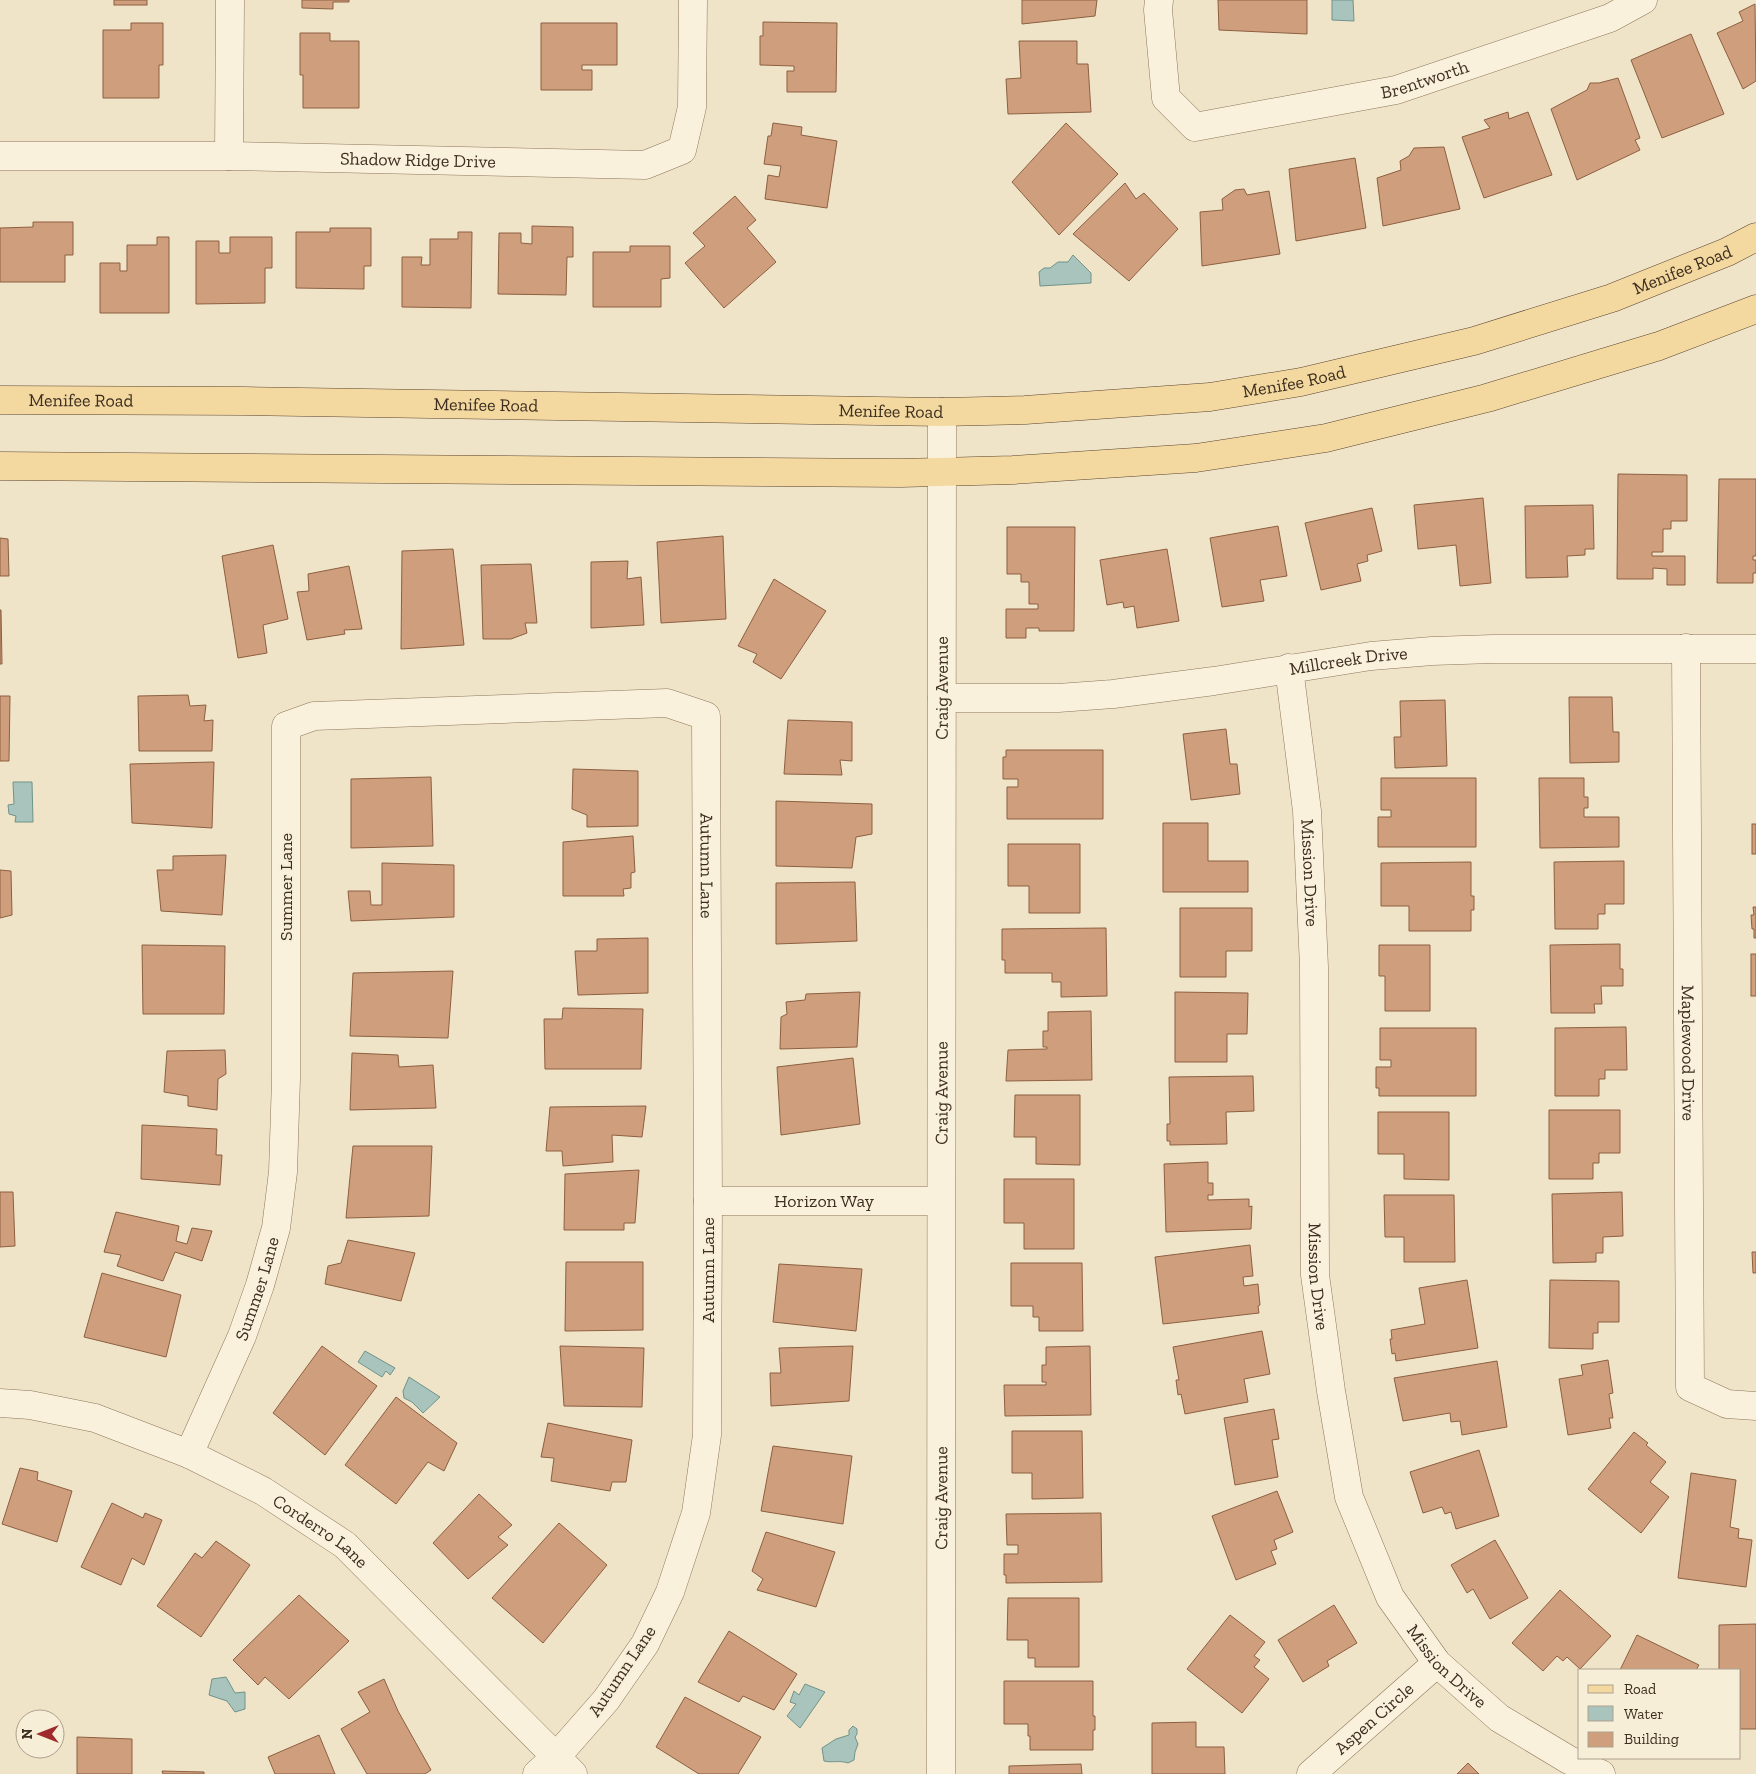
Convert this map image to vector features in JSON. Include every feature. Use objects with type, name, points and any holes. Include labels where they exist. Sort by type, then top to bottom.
[{"type":"main road","name":"Menifee Road","points":[[0,400],[244,401],[942,412],[1025,410],[1210,397],[1301,382],[1474,341],[1612,298],[1727,252],[1756,237]]},
{"type":"main road","points":[[0,466],[901,473],[1014,470],[1196,458],[1326,438],[1497,395],[1659,346],[1756,309]]},
{"type":"street","points":[[230,0],[230,156]]},
{"type":"street","name":"Shadow Ridge Drive","points":[[0,156],[230,156],[645,165],[682,150],[692,107],[693,0]]},
{"type":"street","name":"Brentworth","points":[[1159,0],[1158,10],[1166,98],[1195,127],[1396,90],[1610,18],[1643,0]]},
{"type":"street","name":"Craig Avenue","points":[[941,1774],[942,412]]},
{"type":"street","name":"Maplewood Drive","points":[[1686,648],[1690,1387],[1727,1404],[1756,1406]]},
{"type":"street","name":"Millcreek Drive","points":[[942,698],[1058,698],[1113,694],[1214,681],[1371,656],[1432,651],[1503,649],[1756,649]]},
{"type":"street","name":"Mission Drive","points":[[1289,668],[1307,812],[1314,967],[1315,1275],[1331,1391],[1350,1497],[1390,1597],[1437,1663],[1499,1718],[1569,1760],[1601,1774]]},
{"type":"street","name":"Summer Lane","points":[[189,1454],[242,1336],[260,1285],[276,1228],[283,1172],[286,1080],[286,726],[314,716],[667,703],[706,716]]},
{"type":"street","name":"Autumn Lane","points":[[555,1768],[645,1644],[670,1592],[696,1513],[707,1434],[706,716]]},
{"type":"street","name":"Horizon Way","points":[[708,1201],[941,1201]]},
{"type":"street","name":"Corderro Lane","points":[[0,1403],[30,1405],[96,1418],[189,1454],[263,1491],[345,1545],[555,1768]]},
{"type":"street","name":"Aspen Circle","points":[[1311,1774],[1437,1663]]},
{"type":"water","points":[[1332,0],[1353,0],[1354,21],[1332,20]]},
{"type":"water","points":[[1073,255],[1091,273],[1091,283],[1040,286],[1039,272],[1044,268],[1050,268],[1058,262],[1068,262]]},
{"type":"water","points":[[13,782],[32,782],[33,822],[15,822],[16,816],[9,814],[8,805],[14,804]]},
{"type":"water","points":[[365,1351],[395,1368],[390,1375],[386,1371],[382,1377],[358,1362]]},
{"type":"water","points":[[409,1377],[440,1397],[423,1413],[412,1402],[404,1398],[403,1391]]},
{"type":"water","points":[[226,1677],[235,1693],[245,1692],[245,1709],[235,1712],[227,1701],[209,1695],[212,1679]]},
{"type":"water","points":[[805,1684],[825,1692],[800,1728],[787,1716],[796,1704],[790,1702],[794,1691],[799,1695]]},
{"type":"water","points":[[853,1726],[857,1729],[855,1737],[858,1744],[854,1760],[848,1763],[824,1761],[822,1748],[836,1739],[849,1735],[849,1730]]},
{"type":"building","points":[[114,0],[147,0],[147,5],[114,5]]},
{"type":"building","points":[[302,0],[349,0],[349,2],[333,2],[333,9],[302,8]]},
{"type":"building","points":[[1022,0],[1097,0],[1095,16],[1022,24]]},
{"type":"building","points":[[1218,0],[1307,0],[1307,34],[1219,30]]},
{"type":"building","points":[[1755,4],[1756,81],[1743,89],[1717,33],[1743,21],[1739,12]]},
{"type":"building","points":[[763,22],[837,23],[836,92],[787,92],[787,71],[794,71],[794,66],[760,65],[760,36],[763,36]]},
{"type":"building","points":[[131,23],[163,23],[163,65],[159,65],[159,98],[103,98],[103,30],[131,30]]},
{"type":"building","points":[[541,23],[617,23],[617,65],[582,65],[582,70],[592,70],[592,90],[541,90]]},
{"type":"building","points":[[300,33],[330,33],[330,41],[359,41],[359,108],[303,108],[303,75],[300,75]]},
{"type":"building","points":[[1691,34],[1724,114],[1662,138],[1631,60]]},
{"type":"building","points":[[1019,41],[1077,41],[1077,64],[1088,64],[1091,112],[1008,114],[1006,79],[1021,78]]},
{"type":"building","points":[[1618,78],[1640,138],[1635,140],[1640,150],[1577,180],[1551,109],[1587,90],[1590,83],[1599,83]]},
{"type":"building","points":[[1508,112],[1509,119],[1528,112],[1552,175],[1484,198],[1462,137],[1490,128],[1484,120]]},
{"type":"building","points":[[773,123],[802,127],[801,135],[837,141],[827,208],[765,199],[768,175],[779,177],[781,166],[764,164],[768,136],[771,136]]},
{"type":"building","points":[[1066,123],[1118,174],[1059,235],[1012,182]]},
{"type":"building","points":[[1444,147],[1460,209],[1383,226],[1377,178],[1401,170],[1400,161],[1409,156],[1414,148]]},
{"type":"building","points":[[1355,158],[1366,228],[1296,241],[1289,169]]},
{"type":"building","points":[[1125,183],[1136,199],[1144,193],[1178,229],[1129,281],[1073,234]]},
{"type":"building","points":[[1244,189],[1247,195],[1269,191],[1280,254],[1202,266],[1200,212],[1223,210],[1222,199],[1235,190]]},
{"type":"building","points":[[735,196],[756,220],[747,228],[776,262],[724,308],[685,263],[705,246],[693,233]]},
{"type":"building","points":[[33,222],[73,222],[73,255],[65,255],[65,282],[0,282],[0,228],[33,227]]},
{"type":"building","points":[[532,226],[573,227],[573,257],[567,257],[566,295],[498,294],[499,233],[521,233],[521,243],[532,244]]},
{"type":"building","points":[[330,228],[371,228],[371,266],[364,266],[364,289],[296,288],[296,232],[330,232]]},
{"type":"building","points":[[458,232],[472,232],[471,308],[402,307],[402,257],[422,257],[421,265],[430,265],[430,239],[458,239]]},
{"type":"building","points":[[157,237],[169,237],[169,313],[100,313],[100,263],[120,263],[120,271],[127,271],[127,245],[157,245]]},
{"type":"building","points":[[230,237],[272,237],[272,268],[265,268],[265,303],[196,304],[196,241],[219,241],[219,253],[230,253]]},
{"type":"building","points":[[630,246],[670,246],[670,278],[661,279],[661,307],[593,307],[593,252],[630,252]]},
{"type":"building","points":[[1618,474],[1687,475],[1687,521],[1671,521],[1671,529],[1663,529],[1663,552],[1652,552],[1652,556],[1685,556],[1685,585],[1667,585],[1667,569],[1653,568],[1653,579],[1617,579]]},
{"type":"building","points":[[1719,479],[1756,479],[1756,556],[1753,556],[1753,560],[1756,560],[1756,573],[1753,573],[1753,583],[1717,583]]},
{"type":"building","points":[[1483,498],[1491,583],[1460,586],[1456,545],[1418,549],[1414,505]]},
{"type":"building","points":[[1593,505],[1594,549],[1585,549],[1585,555],[1567,556],[1568,577],[1526,578],[1525,506]]},
{"type":"building","points":[[1372,508],[1382,551],[1367,555],[1368,561],[1357,564],[1361,581],[1321,590],[1305,523]]},
{"type":"building","points":[[1278,526],[1287,576],[1260,580],[1264,601],[1222,607],[1210,538]]},
{"type":"building","points":[[1007,527],[1075,527],[1074,631],[1039,631],[1039,628],[1026,628],[1026,638],[1006,638],[1006,609],[1038,609],[1038,604],[1029,604],[1029,582],[1021,582],[1021,574],[1007,574]]},
{"type":"building","points":[[723,536],[726,619],[661,623],[657,542]]},
{"type":"building","points":[[0,538],[8,539],[9,576],[0,576]]},
{"type":"building","points":[[273,545],[288,619],[263,625],[267,653],[238,658],[222,556]]},
{"type":"building","points":[[453,549],[464,645],[401,649],[402,551]]},
{"type":"building","points":[[1167,549],[1179,621],[1137,628],[1134,606],[1124,608],[1123,602],[1107,605],[1100,560]]},
{"type":"building","points":[[628,561],[627,579],[641,577],[644,625],[591,628],[591,562]]},
{"type":"building","points":[[531,564],[537,623],[525,623],[527,633],[511,639],[483,639],[481,565]]},
{"type":"building","points":[[349,566],[362,629],[344,630],[345,634],[307,640],[297,592],[309,591],[308,574]]},
{"type":"building","points":[[774,579],[826,611],[781,679],[753,662],[757,654],[738,646]]},
{"type":"building","points":[[1,610],[2,664],[0,664]]},
{"type":"building","points":[[188,695],[190,706],[206,705],[204,721],[213,720],[212,751],[139,751],[138,696]]},
{"type":"building","points":[[0,696],[10,696],[9,761],[0,761]]},
{"type":"building","points":[[1569,697],[1612,697],[1613,732],[1619,732],[1619,762],[1570,763]]},
{"type":"building","points":[[1445,700],[1447,766],[1395,768],[1394,737],[1401,737],[1400,701]]},
{"type":"building","points":[[788,720],[852,722],[852,761],[840,760],[842,775],[784,774]]},
{"type":"building","points":[[1226,729],[1230,764],[1237,764],[1240,794],[1191,800],[1183,734]]},
{"type":"building","points":[[1006,750],[1103,750],[1103,819],[1007,819],[1007,787],[1018,787],[1018,779],[1003,779],[1003,757],[1006,757]]},
{"type":"building","points":[[214,762],[212,828],[132,823],[130,764]]},
{"type":"building","points":[[573,769],[638,771],[638,826],[587,827],[587,815],[572,809]]},
{"type":"building","points":[[431,777],[433,846],[351,848],[351,779]]},
{"type":"building","points":[[1381,778],[1476,778],[1476,847],[1378,847],[1378,817],[1391,817],[1391,810],[1381,810]]},
{"type":"building","points":[[1539,778],[1584,778],[1584,797],[1588,797],[1588,808],[1584,808],[1584,817],[1619,817],[1619,847],[1540,848]]},
{"type":"building","points":[[776,801],[872,804],[872,834],[856,837],[852,868],[776,866]]},
{"type":"building","points":[[1163,823],[1208,823],[1208,861],[1248,861],[1248,892],[1163,892]]},
{"type":"building","points":[[1752,824],[1756,824],[1756,854],[1752,854]]},
{"type":"building","points":[[633,836],[635,872],[631,873],[631,888],[623,889],[624,896],[563,896],[563,842]]},
{"type":"building","points":[[1008,844],[1080,844],[1080,913],[1029,913],[1029,886],[1008,886]]},
{"type":"building","points":[[226,855],[222,915],[161,911],[157,870],[173,870],[173,856]]},
{"type":"building","points":[[1624,861],[1624,904],[1605,904],[1605,914],[1598,914],[1598,929],[1555,929],[1554,862]]},
{"type":"building","points":[[1471,862],[1471,896],[1474,896],[1474,910],[1471,910],[1471,931],[1409,931],[1409,906],[1381,906],[1381,863]]},
{"type":"building","points":[[382,863],[454,865],[454,917],[351,921],[348,891],[370,891],[371,905],[382,905]]},
{"type":"building","points":[[0,870],[11,871],[12,915],[0,918]]},
{"type":"building","points":[[855,882],[857,941],[776,944],[776,883]]},
{"type":"building","points":[[1753,907],[1756,907],[1756,938],[1754,938],[1754,929],[1752,929],[1751,915],[1754,915]]},
{"type":"building","points":[[1180,908],[1252,908],[1252,951],[1226,951],[1226,977],[1180,977]]},
{"type":"building","points":[[1106,928],[1107,996],[1061,997],[1061,982],[1052,982],[1052,973],[1005,973],[1005,960],[1002,960],[1002,929]]},
{"type":"building","points":[[648,938],[648,993],[578,995],[575,951],[597,951],[597,939]]},
{"type":"building","points":[[1620,944],[1620,969],[1623,969],[1623,986],[1601,986],[1602,1004],[1594,1004],[1595,1013],[1551,1013],[1550,945]]},
{"type":"building","points":[[142,945],[225,946],[224,1014],[143,1014]]},
{"type":"building","points":[[1379,945],[1430,945],[1430,1011],[1385,1011],[1385,976],[1379,976]]},
{"type":"building","points":[[1751,954],[1756,954],[1756,996],[1751,996]]},
{"type":"building","points":[[453,971],[448,1038],[350,1036],[353,973]]},
{"type":"building","points":[[860,992],[857,1047],[780,1049],[781,1017],[787,1014],[786,1002],[805,1000],[806,994]]},
{"type":"building","points":[[1175,992],[1248,993],[1247,1034],[1227,1034],[1227,1062],[1175,1062]]},
{"type":"building","points":[[563,1008],[643,1009],[641,1069],[545,1069],[544,1019],[562,1019]]},
{"type":"building","points":[[1091,1011],[1092,1080],[1006,1081],[1008,1050],[1047,1049],[1047,1047],[1043,1047],[1043,1031],[1048,1031],[1048,1012]]},
{"type":"building","points":[[1626,1027],[1627,1070],[1605,1070],[1605,1079],[1599,1079],[1599,1096],[1555,1096],[1555,1028]]},
{"type":"building","points":[[1380,1028],[1476,1028],[1476,1096],[1379,1096],[1379,1088],[1376,1088],[1376,1067],[1391,1067],[1391,1060],[1380,1060]]},
{"type":"building","points":[[225,1050],[226,1074],[218,1079],[217,1110],[188,1106],[188,1096],[164,1092],[167,1051]]},
{"type":"building","points":[[352,1053],[398,1055],[399,1067],[433,1065],[436,1108],[350,1110]]},
{"type":"building","points":[[853,1058],[860,1124],[781,1135],[777,1067]]},
{"type":"building","points":[[1253,1076],[1254,1111],[1226,1112],[1227,1144],[1170,1145],[1170,1141],[1167,1141],[1167,1124],[1170,1124],[1169,1077]]},
{"type":"building","points":[[1015,1095],[1080,1095],[1080,1165],[1036,1164],[1036,1137],[1014,1137]]},
{"type":"building","points":[[646,1106],[642,1137],[612,1135],[613,1162],[563,1166],[562,1151],[546,1151],[550,1107]]},
{"type":"building","points":[[1549,1110],[1620,1110],[1620,1153],[1599,1153],[1599,1163],[1593,1163],[1593,1179],[1549,1179]]},
{"type":"building","points":[[1378,1112],[1449,1112],[1449,1180],[1404,1179],[1404,1154],[1378,1154]]},
{"type":"building","points":[[142,1125],[217,1129],[216,1155],[222,1155],[220,1185],[141,1179]]},
{"type":"building","points":[[353,1146],[432,1146],[429,1216],[346,1218]]},
{"type":"building","points":[[1208,1162],[1208,1183],[1213,1183],[1213,1195],[1208,1195],[1208,1200],[1249,1199],[1249,1207],[1252,1206],[1251,1229],[1166,1232],[1164,1164]]},
{"type":"building","points":[[639,1170],[635,1223],[624,1223],[624,1230],[564,1230],[565,1174]]},
{"type":"building","points":[[1004,1179],[1074,1179],[1074,1249],[1024,1249],[1024,1223],[1004,1223]]},
{"type":"building","points":[[0,1192],[13,1192],[15,1246],[0,1247]]},
{"type":"building","points":[[1622,1192],[1623,1236],[1603,1237],[1603,1253],[1596,1253],[1596,1262],[1553,1263],[1552,1194]]},
{"type":"building","points":[[1384,1195],[1454,1195],[1455,1262],[1404,1262],[1404,1237],[1385,1237]]},
{"type":"building","points":[[116,1212],[179,1226],[176,1241],[187,1244],[192,1228],[212,1231],[202,1261],[175,1252],[163,1281],[117,1266],[121,1255],[104,1252]]},
{"type":"building","points":[[348,1240],[415,1253],[401,1301],[325,1284],[328,1266],[341,1263]]},
{"type":"building","points":[[1250,1245],[1253,1276],[1243,1277],[1244,1286],[1258,1284],[1259,1313],[1163,1324],[1155,1257]]},
{"type":"building","points":[[1752,1252],[1756,1252],[1756,1273],[1753,1273]]},
{"type":"building","points":[[566,1262],[643,1262],[643,1330],[565,1331]]},
{"type":"building","points":[[1011,1263],[1082,1263],[1083,1331],[1039,1331],[1039,1317],[1033,1317],[1033,1306],[1011,1306]]},
{"type":"building","points":[[779,1264],[862,1269],[856,1331],[773,1322]]},
{"type":"building","points":[[102,1273],[181,1295],[166,1357],[84,1337]]},
{"type":"building","points":[[1467,1280],[1478,1348],[1396,1361],[1395,1353],[1392,1354],[1391,1330],[1425,1324],[1419,1288]]},
{"type":"building","points":[[1550,1280],[1619,1281],[1619,1322],[1598,1322],[1598,1333],[1593,1333],[1593,1349],[1549,1348]]},
{"type":"building","points":[[1262,1331],[1270,1374],[1244,1379],[1248,1402],[1185,1414],[1181,1394],[1178,1395],[1176,1380],[1179,1380],[1173,1347]]},
{"type":"building","points":[[322,1346],[377,1386],[325,1455],[273,1413]]},
{"type":"building","points":[[560,1346],[644,1348],[642,1407],[564,1406]]},
{"type":"building","points":[[853,1346],[849,1401],[771,1406],[770,1373],[781,1373],[779,1348]]},
{"type":"building","points":[[1090,1346],[1091,1415],[1005,1416],[1004,1385],[1046,1385],[1046,1382],[1042,1382],[1042,1365],[1046,1365],[1046,1347]]},
{"type":"building","points":[[1608,1360],[1613,1393],[1609,1394],[1613,1418],[1609,1418],[1611,1428],[1568,1435],[1559,1379],[1583,1375],[1581,1365]]},
{"type":"building","points":[[1497,1361],[1507,1427],[1462,1435],[1460,1421],[1451,1422],[1450,1413],[1403,1421],[1394,1378]]},
{"type":"building","points":[[396,1397],[457,1443],[444,1471],[428,1462],[396,1504],[345,1465]]},
{"type":"building","points":[[1274,1409],[1279,1439],[1272,1440],[1278,1477],[1235,1485],[1224,1418]]},
{"type":"building","points":[[548,1423],[632,1440],[626,1482],[612,1482],[610,1491],[551,1481],[554,1458],[541,1457]]},
{"type":"building","points":[[1012,1431],[1082,1431],[1083,1498],[1032,1499],[1032,1473],[1012,1473]]},
{"type":"building","points":[[1634,1432],[1648,1443],[1646,1445],[1666,1462],[1650,1482],[1669,1497],[1641,1533],[1588,1489]]},
{"type":"building","points":[[773,1446],[852,1456],[843,1524],[761,1511]]},
{"type":"building","points":[[1479,1450],[1499,1516],[1456,1529],[1451,1512],[1445,1514],[1442,1507],[1423,1513],[1410,1472]]},
{"type":"building","points":[[20,1468],[38,1472],[37,1480],[72,1491],[57,1542],[2,1524]]},
{"type":"building","points":[[1691,1473],[1736,1480],[1730,1527],[1739,1529],[1738,1538],[1752,1540],[1746,1587],[1678,1578]]},
{"type":"building","points":[[1277,1491],[1293,1532],[1274,1540],[1277,1549],[1271,1551],[1276,1564],[1236,1580],[1212,1516]]},
{"type":"building","points":[[479,1494],[512,1525],[498,1537],[508,1545],[468,1579],[433,1543]]},
{"type":"building","points":[[112,1503],[143,1518],[145,1513],[162,1520],[144,1565],[132,1558],[121,1585],[81,1567]]},
{"type":"building","points":[[1101,1513],[1102,1582],[1006,1583],[1004,1554],[1018,1554],[1018,1545],[1007,1545],[1006,1514]]},
{"type":"building","points":[[559,1523],[607,1565],[543,1643],[492,1598]]},
{"type":"building","points":[[766,1532],[835,1552],[816,1607],[757,1590],[763,1579],[752,1571]]},
{"type":"building","points":[[1495,1540],[1528,1598],[1490,1619],[1473,1589],[1467,1593],[1451,1565]]},
{"type":"building","points":[[216,1541],[250,1565],[201,1637],[157,1606],[195,1553],[202,1558]]},
{"type":"building","points":[[1560,1590],[1611,1636],[1580,1669],[1567,1657],[1563,1661],[1557,1656],[1543,1671],[1512,1643]]},
{"type":"building","points":[[299,1595],[349,1641],[289,1699],[265,1677],[258,1685],[233,1660]]},
{"type":"building","points":[[1008,1598],[1079,1598],[1079,1667],[1035,1667],[1035,1658],[1028,1658],[1028,1640],[1007,1640]]},
{"type":"building","points":[[1334,1605],[1357,1643],[1327,1661],[1329,1666],[1303,1682],[1278,1640]]},
{"type":"building","points":[[1230,1615],[1265,1642],[1254,1656],[1260,1660],[1254,1667],[1269,1679],[1242,1713],[1187,1669]]},
{"type":"building","points":[[1756,1624],[1756,1729],[1741,1729],[1741,1669],[1719,1669],[1719,1625]]},
{"type":"building","points":[[729,1631],[797,1674],[774,1710],[743,1696],[739,1702],[698,1682]]},
{"type":"building","points":[[1637,1635],[1699,1665],[1697,1669],[1620,1669]]},
{"type":"building","points":[[384,1679],[398,1711],[431,1770],[425,1774],[367,1774],[341,1729],[370,1712],[358,1692]]},
{"type":"building","points":[[1004,1681],[1093,1681],[1095,1730],[1093,1730],[1093,1750],[1030,1750],[1028,1724],[1004,1724]]},
{"type":"building","points":[[685,1697],[761,1737],[738,1774],[699,1774],[656,1747]]},
{"type":"building","points":[[1196,1722],[1196,1747],[1224,1747],[1225,1774],[1152,1774],[1152,1723]]},
{"type":"building","points":[[319,1735],[335,1774],[275,1774],[268,1757]]},
{"type":"building","points":[[77,1737],[132,1739],[132,1774],[77,1774]]},
{"type":"building","points":[[1468,1763],[1479,1774],[1457,1774]]},
{"type":"building","points":[[1081,1764],[1082,1774],[1009,1774],[1009,1766]]},
{"type":"building","points":[[162,1771],[204,1772],[204,1774],[163,1774]]}]
